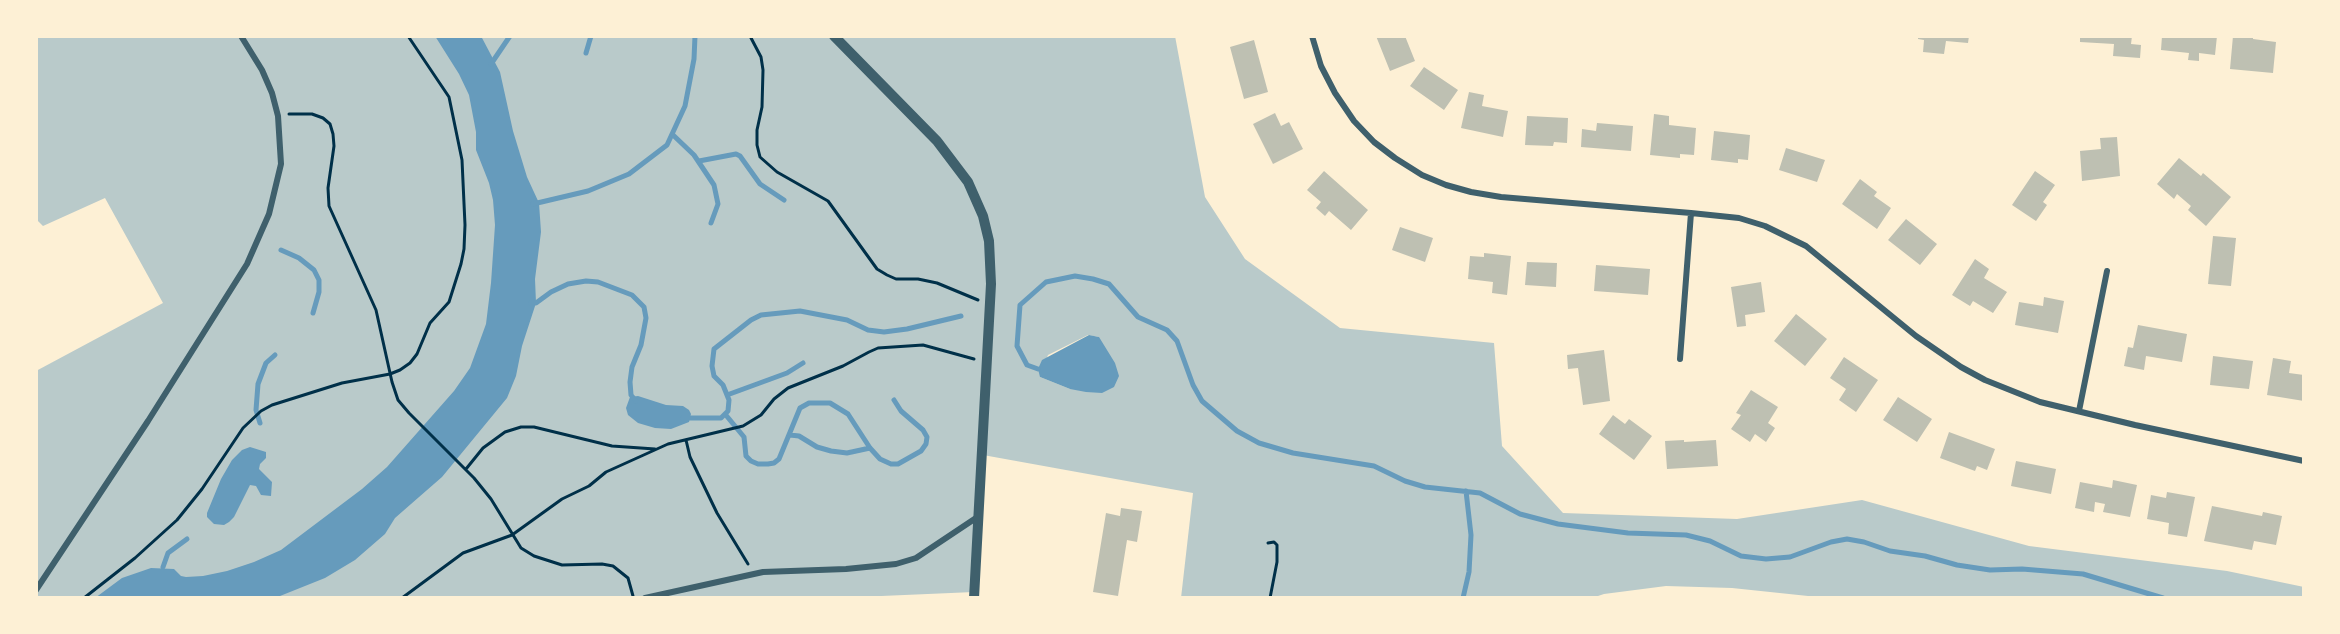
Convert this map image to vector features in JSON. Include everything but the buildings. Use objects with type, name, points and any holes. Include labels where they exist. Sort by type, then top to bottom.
[{"type":"street","points":[[36,590],[142,430],[246,264],[269,214],[278,182],[281,153],[278,116],[272,93],[262,70],[241,36]]},
{"type":"street","points":[[834,36],[937,141],[959,169],[977,201],[989,241],[991,263],[987,363],[974,598]]},
{"type":"street","points":[[1312,36],[1326,75],[1354,121],[1374,142],[1395,159],[1422,175],[1446,185],[1501,197],[1739,218],[1765,226],[1787,236],[1820,257],[1916,336],[1961,367],[2021,395],[2079,411],[2304,460]]},
{"type":"street","points":[[1680,359],[1691,213]]},
{"type":"street","points":[[2079,411],[2107,271]]},
{"type":"street","points":[[645,598],[754,573],[846,569],[896,564],[916,558],[979,516]]},
{"type":"path","points":[[84,598],[135,558],[177,520],[202,489],[243,428],[261,411],[272,405],[342,383],[390,374],[410,363],[417,354],[430,323],[452,296],[461,264],[465,225],[462,159],[449,97],[408,36]]},
{"type":"path","points":[[750,36],[761,57],[763,70],[762,107],[757,130],[760,157],[777,172],[828,201],[877,269],[896,279],[918,279],[937,283],[977,300]]},
{"type":"path","points":[[278,116],[312,114],[323,118],[330,124],[334,146],[328,188],[329,206],[376,310],[398,400],[466,469],[491,500],[521,548],[548,562],[562,565],[613,566],[628,578],[634,598]]},
{"type":"path","points":[[402,598],[469,549],[512,535],[562,499],[589,486],[606,472],[657,449],[743,426],[761,415],[774,399],[788,388],[843,366],[878,348],[922,345],[987,363]]},
{"type":"path","points":[[466,469],[483,448],[506,432],[521,427],[542,428],[612,446],[657,449]]},
{"type":"path","points":[[686,440],[690,457],[717,513],[754,573]]},
{"type":"path","points":[[1268,543],[1274,542],[1277,545],[1277,562],[1270,598]]},
{"type":"shaded area","points":[[36,36],[1175,36],[1205,197],[1245,259],[1340,328],[1494,343],[1502,446],[1563,513],[1737,519],[1862,500],[2029,546],[2227,571],[2304,587],[2304,598],[1827,598],[1732,588],[1666,586],[1604,594],[1592,598],[1181,598],[1193,493],[983,455],[974,592],[835,598],[36,598],[36,371],[163,303],[105,198],[43,226],[36,219]],"holes":[[[1088,335],[1099,337],[1070,389],[1040,377],[1048,355]]]},
{"type":"water","points":[[435,36],[481,36],[500,72],[513,131],[527,177],[539,203],[541,232],[535,279],[536,303],[522,346],[516,376],[507,398],[442,477],[395,518],[385,534],[355,560],[325,578],[275,598],[95,598],[122,578],[151,568],[174,569],[181,576],[186,577],[203,576],[254,562],[281,550],[362,489],[387,467],[454,391],[470,368],[486,324],[495,225],[493,200],[476,150],[476,132],[469,95],[459,74]]},
{"type":"water","points":[[1089,335],[1099,337],[1115,363],[1119,376],[1114,387],[1102,393],[1086,392],[1070,389],[1040,377],[1038,369],[1042,360]]},
{"type":"water","points":[[638,396],[666,405],[683,406],[691,414],[689,422],[671,429],[655,428],[638,423],[628,415],[626,408],[630,397]]},
{"type":"water","points":[[250,447],[266,452],[266,458],[260,464],[259,469],[272,482],[271,496],[261,495],[256,486],[250,485],[234,517],[224,525],[214,524],[207,517],[207,513],[221,479],[232,460],[242,450]]},
{"type":"waterway","points":[[491,64],[510,36]]},
{"type":"waterway","points":[[586,53],[591,36]]},
{"type":"waterway","points":[[533,204],[588,191],[629,174],[667,145],[685,106],[694,59],[695,36]]},
{"type":"waterway","points":[[672,134],[694,155],[714,185],[718,204],[711,223]]},
{"type":"waterway","points":[[699,161],[736,154],[740,156],[760,184],[784,200]]},
{"type":"waterway","points":[[281,250],[299,258],[314,270],[319,280],[319,292],[313,313]]},
{"type":"waterway","points":[[1038,369],[1027,365],[1017,346],[1020,305],[1046,282],[1075,276],[1093,279],[1109,284],[1138,317],[1167,330],[1177,341],[1193,385],[1202,401],[1237,431],[1259,443],[1293,453],[1374,466],[1405,481],[1425,487],[1480,493],[1520,514],[1558,524],[1628,533],[1686,535],[1710,541],[1741,556],[1766,559],[1790,557],[1831,542],[1847,539],[1890,551],[1990,570],[2022,569],[2083,574],[2163,598]]},
{"type":"waterway","points":[[531,303],[536,303],[551,292],[568,284],[586,281],[598,282],[632,295],[644,307],[646,318],[630,382],[631,395],[636,401]]},
{"type":"waterway","points":[[683,418],[721,418],[728,411],[729,400],[723,385],[714,376],[712,366],[714,349],[751,320],[761,315],[800,311],[847,320],[868,330],[884,332],[961,316]]},
{"type":"waterway","points":[[260,423],[256,410],[258,384],[266,363],[275,355]]},
{"type":"waterway","points":[[727,395],[787,373],[803,363]]},
{"type":"waterway","points":[[725,414],[744,437],[746,456],[758,464],[768,464],[779,459],[800,408],[809,403],[830,403],[848,414],[880,459],[891,464],[898,464],[921,451],[926,444],[927,437],[923,430],[901,411],[894,400]]},
{"type":"waterway","points":[[790,435],[799,436],[817,447],[831,451],[847,453],[870,448]]},
{"type":"waterway","points":[[1463,598],[1469,572],[1471,535],[1466,491]]},
{"type":"waterway","points":[[163,567],[168,553],[187,539]]}]
